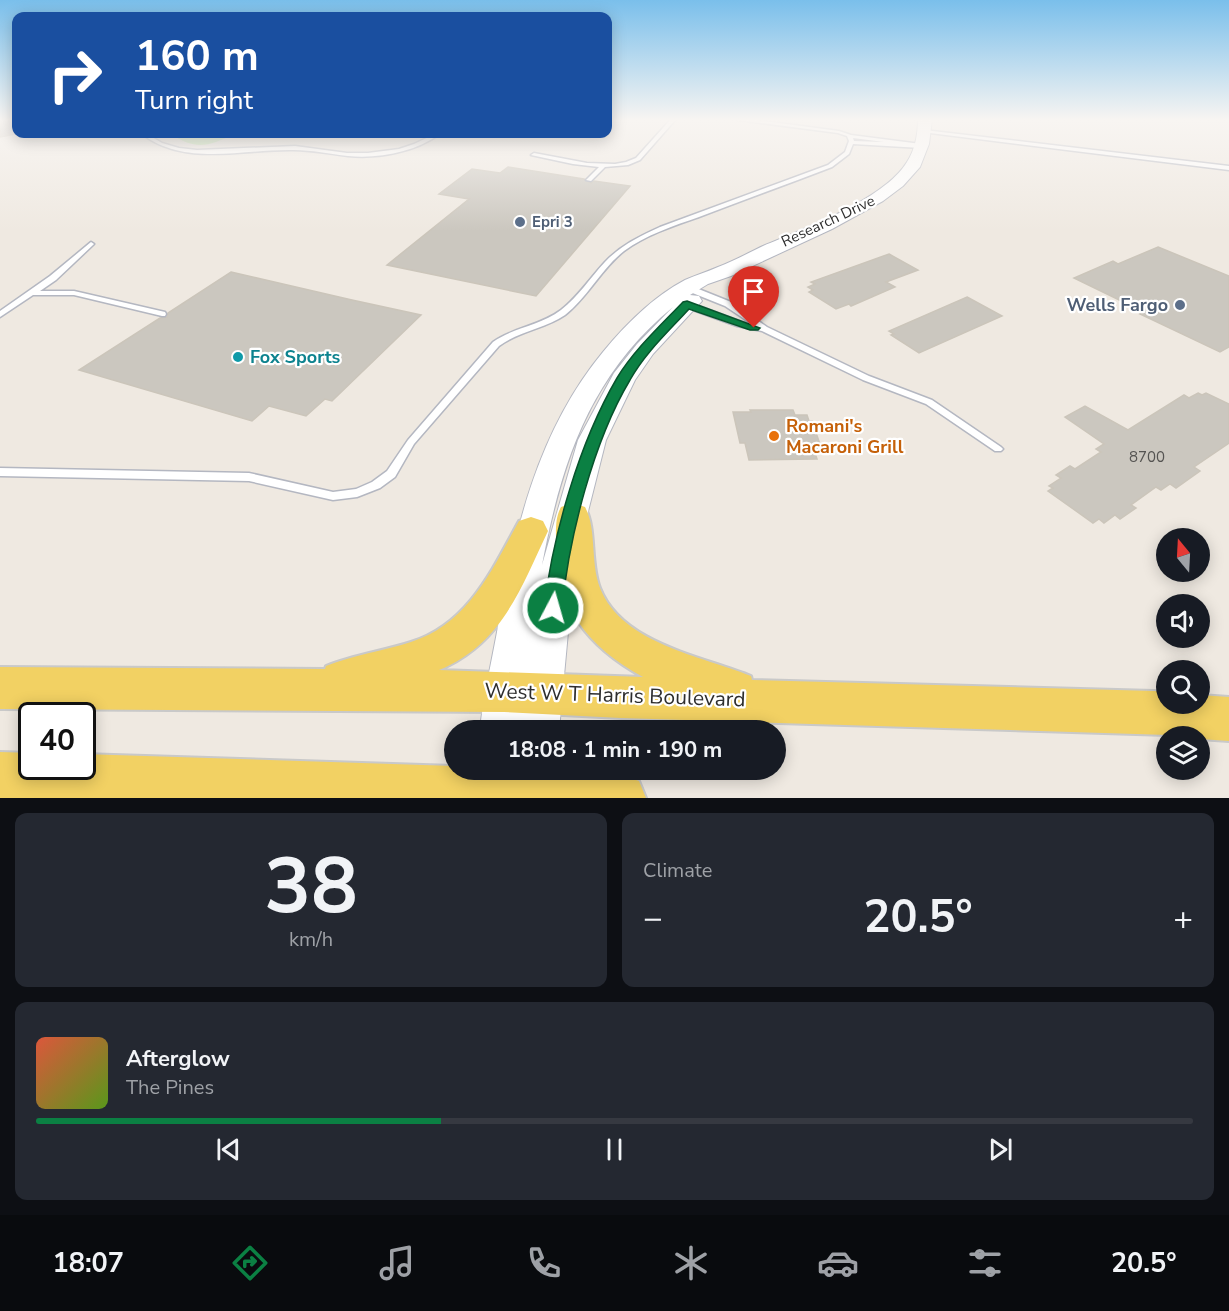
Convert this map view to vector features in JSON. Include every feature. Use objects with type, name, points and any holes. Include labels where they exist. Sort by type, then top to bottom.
[{"type":"main road","points":[[573,516],[575,562],[582,591],[592,611],[610,633],[632,651],[668,668],[763,700]]},
{"type":"main road","points":[[310,689],[429,654],[456,639],[477,623],[492,603],[531,531]]},
{"type":"main road","name":"West W T Harris Boulevard","points":[[0,688],[310,689],[522,711],[621,697],[1154,713],[1229,719]]},
{"type":"main road","points":[[0,775],[513,786],[622,798]]},
{"type":"street","name":"Research Drive","points":[[522,711],[531,531],[545,481],[575,409],[597,373],[618,347],[650,315],[719,280],[724,272],[853,212],[884,194],[911,169],[915,156]]},
{"type":"street","name":"Research Drive","points":[[522,711],[592,440],[624,379],[687,296]]},
{"type":"lane","points":[[542,156],[603,166],[619,166],[635,161],[639,156]]},
{"type":"lane","points":[[0,472],[249,477],[333,496],[367,489],[391,474],[411,442],[501,339],[541,326],[567,310],[601,268],[621,251],[656,231],[830,166],[844,156]]},
{"type":"lane","points":[[1129,156],[1229,168]]},
{"type":"lane","points":[[589,180],[603,166]]},
{"type":"lane","points":[[0,315],[53,278],[91,244]]},
{"type":"lane","points":[[32,293],[74,293],[162,314]]},
{"type":"lane","points":[[687,296],[740,324],[764,329]]},
{"type":"lane","points":[[687,296],[735,308],[764,329],[866,378],[929,402],[998,448]]},
{"type":"building","name":"Epri 3","points":[[508,167],[584,179],[591,183],[594,181],[630,186],[536,296],[387,265],[469,199],[439,194],[472,169],[500,173]]},
{"type":"building","name":"Wells Fargo","points":[[1158,247],[1229,276],[1229,347],[1220,352],[1140,314],[1144,312],[1074,278],[1113,261],[1118,264]]},
{"type":"building","points":[[889,254],[918,270],[886,282],[895,287],[851,306],[849,304],[836,309],[809,292],[813,290],[808,287],[815,284],[811,282]]},
{"type":"building","name":"Fox Sports","points":[[231,272],[421,315],[332,401],[325,399],[306,416],[269,406],[252,421],[79,370],[160,318],[167,317],[168,313]]},
{"type":"building","points":[[967,297],[1002,316],[919,353],[891,335],[894,334],[889,331]]},
{"type":"building","points":[[1198,393],[1202,395],[1206,393],[1229,404],[1229,443],[1194,467],[1200,471],[1176,488],[1170,484],[1161,490],[1156,487],[1131,505],[1136,508],[1120,519],[1115,515],[1104,523],[1099,519],[1093,523],[1048,491],[1053,488],[1049,486],[1061,478],[1056,475],[1070,466],[1075,469],[1101,452],[1096,449],[1104,444],[1065,417],[1085,406],[1128,430],[1184,395],[1189,398]]},
{"type":"building","name":"Romani's Macaroni Grill","points":[[750,410],[793,410],[795,415],[807,415],[809,421],[812,421],[822,450],[814,450],[817,459],[749,460],[745,443],[740,443],[733,412],[751,412]]},
{"type":"place","name":"Epri 3","points":[[520,222]]},
{"type":"place","name":"Wells Fargo","points":[[1180,305]]},
{"type":"place","name":"Fox Sports","points":[[238,357]]},
{"type":"place","name":"Romani's Macaroni Grill","points":[[774,436]]},
{"type":"route","points":[[553,608],[558,567],[592,440],[608,406],[645,349],[687,305],[754,328]]}]
